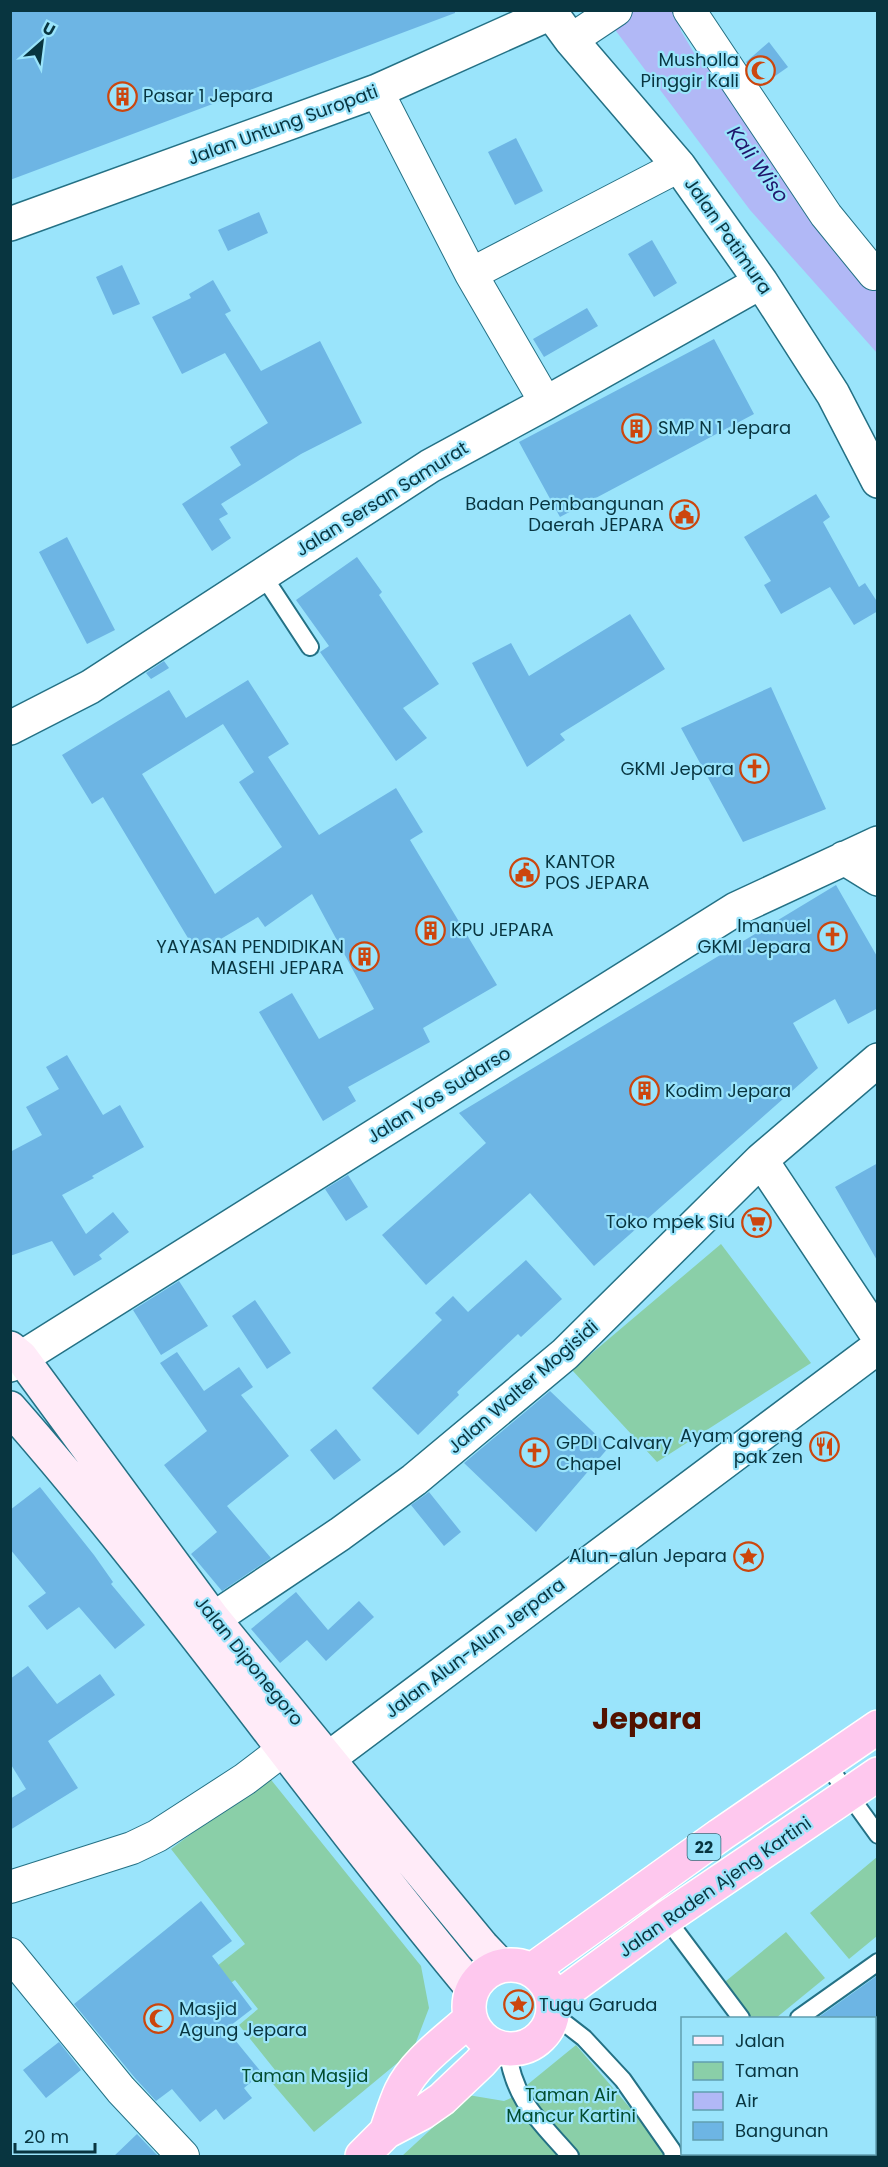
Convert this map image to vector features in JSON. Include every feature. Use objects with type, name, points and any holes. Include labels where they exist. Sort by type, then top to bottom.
[{"type":"highway","name":"22","points":[[532,1970],[720,1835],[878,1727]]},
{"type":"highway","name":"Jalan Raden Ajeng Kartini","points":[[553,2007],[666,1918],[878,1774]]},
{"type":"highway","points":[[374,2148],[410,2077],[471,2004],[479,1978],[489,1970],[500,1965],[517,1964],[532,1970],[546,1983],[553,2007]]},
{"type":"highway","points":[[374,2148],[442,2099],[501,2048],[484,2040],[475,2031],[471,2004]]},
{"type":"highway","name":"22","points":[[501,2048],[520,2048],[532,2044],[549,2026],[553,2007]]},
{"type":"main road","name":"Jalan Diponegoro","points":[[14,1357],[204,1625],[315,1768],[471,2004]]},
{"type":"main road","name":"Jalan Diponegoro","points":[[10,1408],[129,1549],[204,1625],[282,1750],[315,1768],[500,1965]]},
{"type":"street","points":[[689,10],[826,215],[874,274]]},
{"type":"street","name":"Jalan Patimura","points":[[550,12],[571,40],[679,166],[761,282],[833,394],[878,481]]},
{"type":"street","name":"Jalan Untung Suropati","points":[[10,224],[377,92],[550,12]]},
{"type":"street","points":[[571,40],[610,14]]},
{"type":"street","points":[[377,92],[471,274],[546,403]]},
{"type":"street","points":[[471,274],[679,166]]},
{"type":"street","name":"Jalan Sersan Samurat","points":[[10,728],[90,687],[430,466],[761,282]]},
{"type":"street","name":"Jalan Yos Sudarso","points":[[14,1357],[736,909],[878,843]]},
{"type":"street","points":[[844,858],[878,879]]},
{"type":"street","name":"Jalan Walter Mogisidi","points":[[204,1625],[340,1534],[414,1480],[565,1354],[761,1160],[878,1060]]},
{"type":"street","points":[[761,1160],[878,1336]]},
{"type":"street","name":"Jalan Alun-Alun Jerpara","points":[[315,1768],[878,1347]]},
{"type":"street","points":[[10,1887],[132,1848],[157,1836],[245,1779],[282,1750]]},
{"type":"street","points":[[10,1954],[121,2090],[183,2157]]},
{"type":"lane","points":[[262,574],[310,646]]},
{"type":"lane","points":[[826,1763],[878,1835]]},
{"type":"lane","points":[[666,1918],[740,2017]]},
{"type":"lane","points":[[802,2017],[878,1962]]},
{"type":"lane","points":[[553,2007],[623,2080],[676,2150]]},
{"type":"lane","points":[[501,2048],[520,2096],[570,2157]]},
{"type":"green space","points":[[721,1244],[811,1363],[657,1462],[572,1370]]},
{"type":"green space","name":"Taman Masjid","points":[[268,1776],[421,1966],[429,2008],[413,2050],[314,2132],[267,2077],[275,2070],[239,2025],[258,2009],[235,1980],[216,1993],[203,1977],[245,1944],[171,1849]]},
{"type":"green space","points":[[877,1857],[877,1936],[849,1959],[810,1913]]},
{"type":"green space","points":[[786,1932],[825,1978],[777,2017],[749,2017],[721,1985]]},
{"type":"green space","name":"Taman Air Mancur Kartini","points":[[576,2045],[668,2152],[666,2156],[402,2156],[468,2095],[504,2101],[511,2098]]},
{"type":"water","name":"Kali Wiso","points":[[601,11],[675,11],[681,31],[697,58],[710,55],[877,280],[877,353],[750,210]]},
{"type":"building","name":"Pasar 1 Jepara","points":[[10,10],[455,10],[455,13],[10,180]]},
{"type":"building","name":"Musholla Pinggir Kali","points":[[769,42],[788,67],[761,86],[746,62]]},
{"type":"building","points":[[516,138],[543,191],[515,205],[488,152]]},
{"type":"building","points":[[259,212],[268,233],[228,251],[218,230]]},
{"type":"building","points":[[652,240],[677,283],[654,297],[628,254]]},
{"type":"building","points":[[122,265],[140,304],[113,315],[96,277]]},
{"type":"building","points":[[213,280],[231,311],[225,314],[261,371],[320,341],[362,423],[301,454],[221,504],[228,514],[219,519],[231,538],[212,551],[182,504],[241,465],[230,447],[268,423],[225,353],[182,374],[152,317],[191,298],[189,294]]},
{"type":"building","points":[[587,308],[598,326],[544,357],[533,339]]},
{"type":"building","name":"SMP N 1 Jepara","points":[[714,339],[754,414],[560,517],[519,442]]},
{"type":"building","points":[[816,494],[830,517],[823,522],[859,587],[865,583],[878,603],[878,611],[854,625],[830,587],[781,614],[764,585],[771,581],[744,537]]},
{"type":"building","points":[[67,537],[115,630],[87,644],[39,552]]},
{"type":"building","points":[[357,557],[382,592],[379,595],[439,684],[403,708],[427,738],[396,761],[320,652],[329,646],[296,600]]},
{"type":"building","points":[[630,614],[665,669],[560,734],[565,740],[527,767],[472,663],[511,643],[529,676]]},
{"type":"building","points":[[164,661],[169,668],[151,679],[146,673]]},
{"type":"building","points":[[248,680],[289,744],[268,757],[319,835],[396,788],[423,832],[410,840],[497,985],[423,1028],[430,1042],[348,1087],[356,1101],[323,1121],[259,1012],[292,993],[319,1039],[374,1009],[312,894],[265,927],[258,917],[197,953],[103,797],[92,804],[62,755],[169,690],[186,718]],"holes":[[[223,724],[254,772],[239,782],[282,847],[215,894],[142,774]]]},
{"type":"building","name":"GKMI Jepara","points":[[771,687],[826,809],[743,842],[681,728]]},
{"type":"building","name":"Kodim Jepara","points":[[836,885],[878,958],[878,1008],[848,1024],[835,999],[793,1023],[818,1068],[594,1266],[530,1193],[426,1285],[382,1235],[486,1143],[459,1113]]},
{"type":"building","points":[[67,1055],[103,1115],[120,1105],[144,1147],[62,1195],[86,1234],[113,1212],[129,1232],[99,1255],[102,1259],[74,1276],[52,1241],[10,1256],[10,1152],[42,1135],[26,1107],[59,1089],[46,1067]]},
{"type":"building","points":[[878,1163],[878,1262],[835,1187]]},
{"type":"building","points":[[348,1175],[368,1207],[346,1221],[325,1189]]},
{"type":"building","points":[[526,1260],[562,1299],[521,1337],[518,1334],[457,1392],[459,1395],[418,1435],[372,1388],[442,1320],[435,1313],[453,1296],[468,1312]]},
{"type":"building","points":[[179,1281],[208,1326],[161,1355],[133,1310]]},
{"type":"building","points":[[255,1300],[291,1353],[267,1369],[232,1316]]},
{"type":"building","points":[[177,1352],[204,1391],[239,1367],[253,1387],[241,1395],[289,1456],[227,1506],[271,1558],[222,1591],[191,1554],[217,1532],[164,1465],[207,1431],[160,1363]]},
{"type":"building","name":"GPDI Calvary Chapel","points":[[550,1391],[609,1447],[536,1532],[464,1463]]},
{"type":"building","points":[[336,1429],[361,1460],[334,1480],[310,1450]]},
{"type":"building","points":[[40,1487],[94,1555],[113,1582],[111,1584],[145,1625],[115,1649],[79,1607],[47,1630],[28,1606],[46,1593],[10,1549],[10,1510]]},
{"type":"building","points":[[429,1492],[461,1532],[444,1546],[411,1505]]},
{"type":"building","points":[[296,1592],[328,1630],[359,1601],[374,1617],[326,1661],[307,1640],[280,1663],[251,1629]]},
{"type":"building","points":[[28,1666],[57,1704],[100,1674],[115,1695],[48,1741],[78,1788],[10,1830],[10,1799],[26,1789],[10,1763],[10,1679]]},
{"type":"building","name":"Masjid Agung Jepara","points":[[201,1901],[232,1941],[212,1956],[252,2009],[226,2029],[262,2073],[244,2088],[252,2098],[224,2120],[216,2109],[200,2122],[172,2089],[156,2101],[74,2004]]},
{"type":"building","points":[[878,1975],[878,2019],[876,2017],[819,2017]]},
{"type":"building","points":[[59,2042],[81,2070],[46,2098],[23,2070]]},
{"type":"building","points":[[137,2134],[159,2157],[113,2157]]},
{"type":"place","name":"Musholla Pinggir Kali","points":[[760,70]]},
{"type":"place","name":"Pasar 1 Jepara","points":[[122,96]]},
{"type":"place","name":"SMP N 1 Jepara","points":[[637,428]]},
{"type":"place","name":"Badan Pembangunan Daerah JEPARA","points":[[685,514]]},
{"type":"place","name":"GKMI Jepara","points":[[755,769]]},
{"type":"place","name":"KANTOR POS JEPARA","points":[[524,872]]},
{"type":"place","name":"KPU JEPARA","points":[[430,930]]},
{"type":"place","name":"Imanuel GKMI Jepara","points":[[832,936]]},
{"type":"place","name":"YAYASAN PENDIDIKAN MASEHI JEPARA","points":[[365,957]]},
{"type":"place","name":"Kodim Jepara","points":[[644,1091]]},
{"type":"place","name":"Toko mpek Siu","points":[[756,1222]]},
{"type":"place","name":"Ayam goreng pak zen","points":[[824,1446]]},
{"type":"place","name":"GPDI Calvary Chapel","points":[[535,1453]]},
{"type":"place","name":"Alun-alun Jepara","points":[[748,1556]]},
{"type":"place","name":"Tugu Garuda","points":[[518,2005]]},
{"type":"place","name":"Masjid Agung Jepara","points":[[158,2019]]},
{"type":"district","name":"Jepara","points":[[647,1719]]}]
